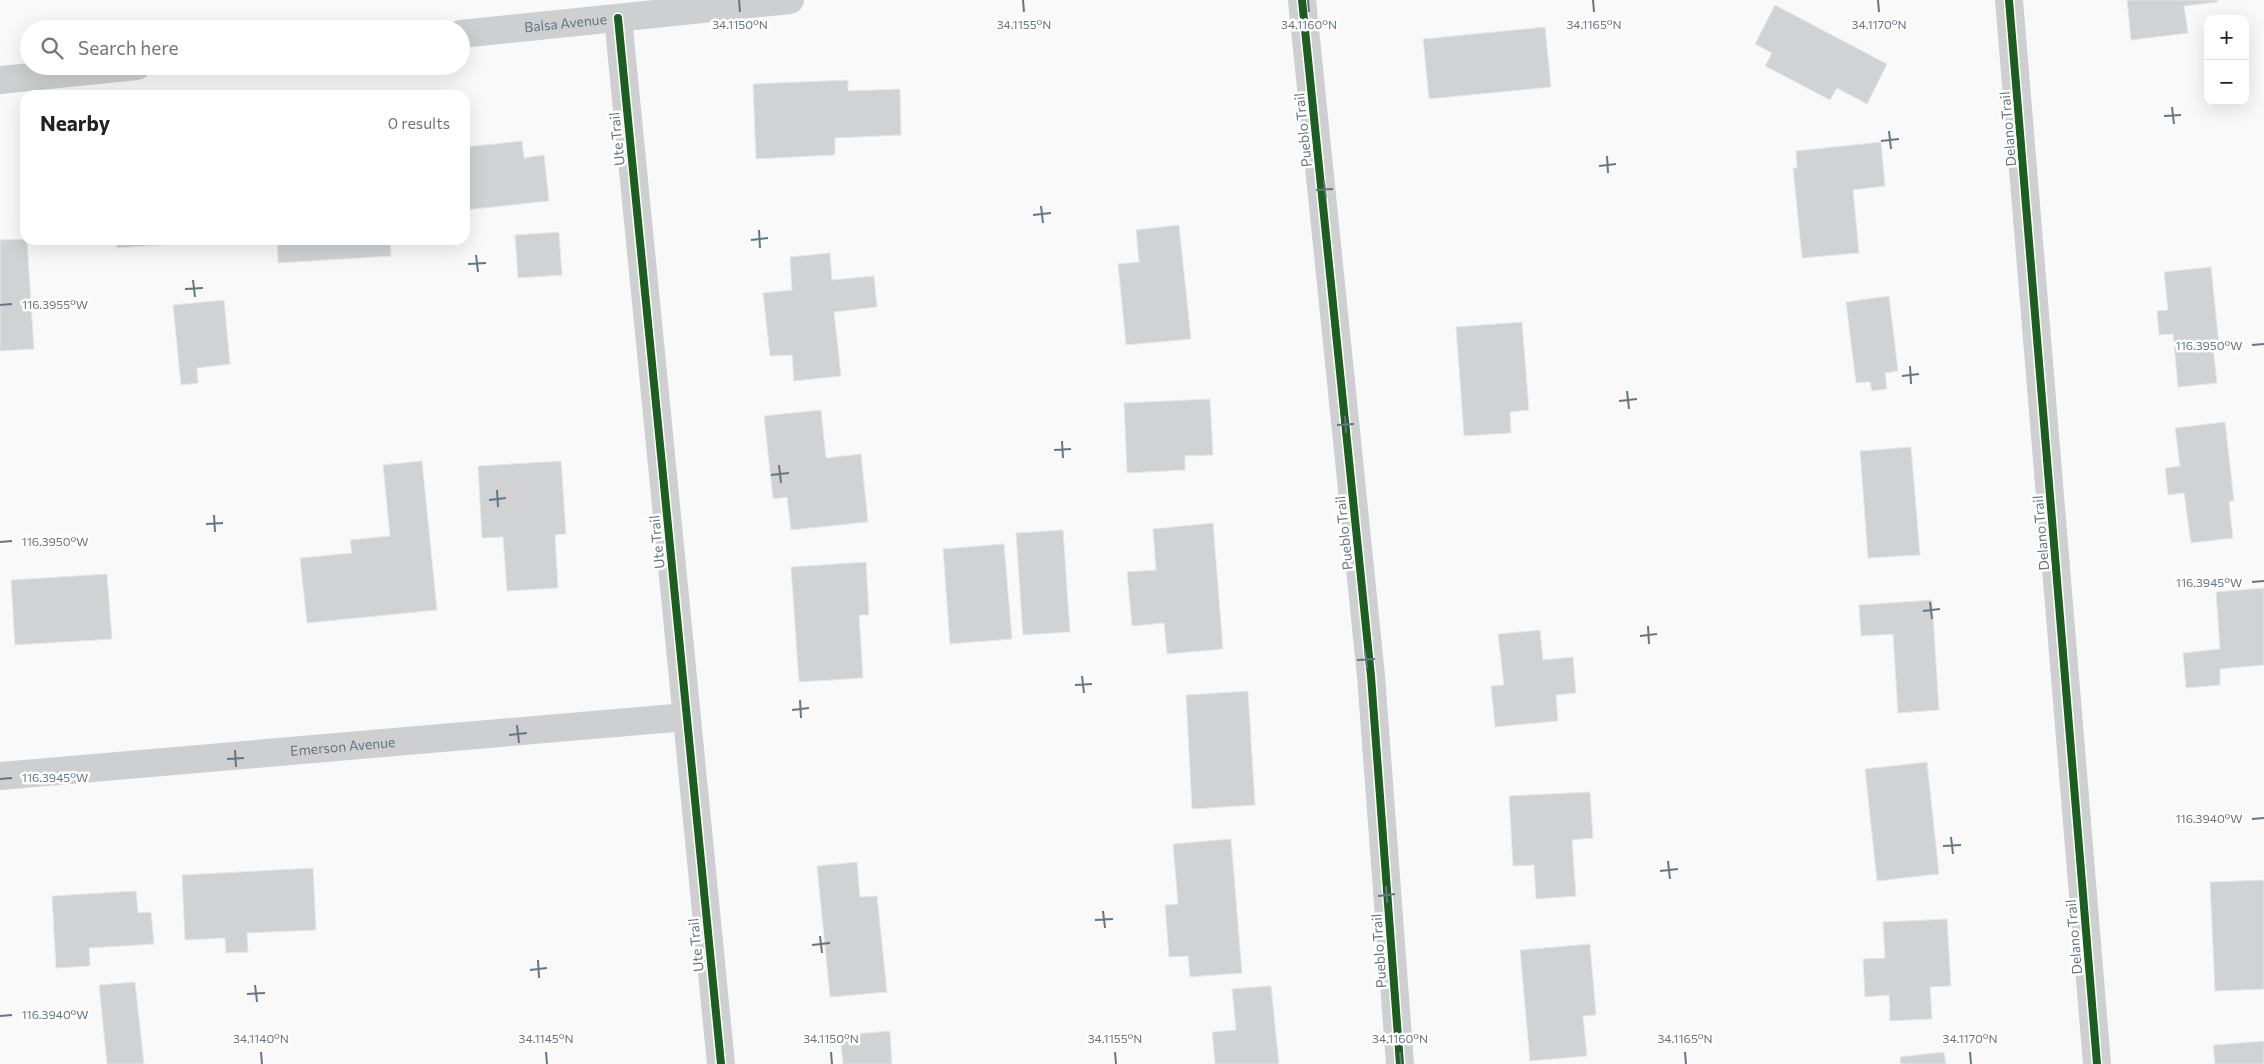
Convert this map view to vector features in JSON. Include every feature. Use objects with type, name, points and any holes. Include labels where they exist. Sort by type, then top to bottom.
[{"type":"street","name":"Balsa Avenue","points":[[470,33],[790,0]]},
{"type":"street","name":"Pueblo Trail","points":[[1302,0],[1371,676],[1400,1064]]},
{"type":"street","name":"Delano Trail","points":[[2010,0],[2097,1064]]},
{"type":"street","name":"Ute Trail","points":[[618,18],[721,1064]]},
{"type":"street","points":[[0,80],[49,75]]},
{"type":"street","name":"Emerson Avenue","points":[[0,776],[686,717]]},
{"type":"building","points":[[2127,0],[2217,0],[2218,2],[2184,6],[2188,33],[2131,40]]},
{"type":"building","points":[[1775,5],[1887,64],[1867,104],[1837,88],[1830,100],[1765,66],[1772,53],[1755,44]]},
{"type":"building","points":[[1545,27],[1551,87],[1429,99],[1423,39]]},
{"type":"building","points":[[848,80],[848,91],[900,89],[901,135],[835,138],[835,155],[756,159],[753,84]]},
{"type":"building","points":[[522,141],[524,158],[544,155],[549,201],[470,209],[470,146]]},
{"type":"building","points":[[1881,142],[1885,186],[1853,190],[1859,253],[1802,258],[1793,168],[1797,168],[1796,151]]},
{"type":"building","points":[[1179,225],[1191,339],[1126,345],[1118,264],[1139,262],[1136,230]]},
{"type":"building","points":[[559,232],[562,275],[518,278],[515,235]]},
{"type":"building","points":[[20,239],[20,245],[27,245],[34,349],[0,351],[0,240]]},
{"type":"building","points":[[117,245],[159,245],[117,248]]},
{"type":"building","points":[[277,245],[390,245],[391,256],[278,263]]},
{"type":"building","points":[[830,253],[832,280],[874,276],[877,307],[834,312],[841,376],[794,381],[792,355],[770,356],[763,293],[792,290],[790,257]]},
{"type":"building","points":[[2211,267],[2219,346],[2213,346],[2217,383],[2178,387],[2173,334],[2159,335],[2157,311],[2168,310],[2164,272]]},
{"type":"building","points":[[1889,296],[1898,371],[1885,373],[1887,389],[1872,391],[1870,382],[1856,383],[1846,302]]},
{"type":"building","points":[[224,300],[230,364],[197,368],[198,383],[181,385],[173,305]]},
{"type":"building","points":[[1522,322],[1529,410],[1510,412],[1511,433],[1464,436],[1456,327]]},
{"type":"building","points":[[1210,399],[1213,455],[1185,456],[1185,470],[1127,473],[1124,403]]},
{"type":"building","points":[[821,410],[826,458],[861,454],[868,522],[791,530],[787,497],[773,499],[764,416]]},
{"type":"building","points":[[2225,422],[2234,501],[2229,501],[2233,538],[2191,543],[2184,493],[2168,495],[2165,468],[2180,466],[2175,428]]},
{"type":"building","points":[[1911,447],[1920,555],[1868,558],[1860,451]]},
{"type":"building","points":[[422,461],[437,610],[307,623],[300,558],[352,553],[350,540],[390,536],[383,465]]},
{"type":"building","points":[[561,461],[566,534],[555,535],[558,588],[507,591],[503,537],[482,538],[478,466]]},
{"type":"building","points":[[1213,523],[1223,649],[1167,654],[1164,623],[1132,626],[1127,572],[1156,570],[1153,529]]},
{"type":"building","points":[[1063,530],[1070,632],[1023,635],[1016,533]]},
{"type":"building","points":[[1004,544],[1012,639],[950,644],[943,549]]},
{"type":"building","points":[[866,562],[869,615],[859,615],[863,678],[799,682],[791,567]]},
{"type":"building","points":[[107,574],[112,639],[15,645],[11,580]]},
{"type":"building","points":[[2264,588],[2264,665],[2220,669],[2220,685],[2186,688],[2183,653],[2220,649],[2216,592]]},
{"type":"building","points":[[1932,600],[1939,710],[1898,713],[1893,634],[1861,636],[1859,605]]},
{"type":"building","points":[[1540,630],[1543,660],[1573,657],[1576,693],[1556,695],[1558,721],[1495,727],[1491,686],[1504,685],[1498,634]]},
{"type":"building","points":[[1248,691],[1255,805],[1192,809],[1186,695]]},
{"type":"building","points":[[1927,762],[1939,874],[1877,881],[1865,769]]},
{"type":"building","points":[[1590,792],[1593,838],[1572,840],[1576,896],[1536,899],[1534,865],[1513,866],[1509,796]]},
{"type":"building","points":[[1231,839],[1242,973],[1190,977],[1188,956],[1169,957],[1165,905],[1178,904],[1173,844]]},
{"type":"building","points":[[857,862],[860,897],[877,896],[887,992],[830,997],[817,866]]},
{"type":"building","points":[[313,868],[316,930],[247,933],[248,952],[226,953],[225,938],[185,940],[182,875]]},
{"type":"building","points":[[2264,880],[2264,989],[2215,991],[2210,882]]},
{"type":"building","points":[[136,891],[138,913],[151,912],[154,944],[89,948],[90,966],[56,968],[52,896]]},
{"type":"building","points":[[1947,919],[1951,986],[1930,987],[1932,1019],[1890,1021],[1889,995],[1865,997],[1863,959],[1885,958],[1883,922]]},
{"type":"building","points":[[1590,944],[1596,1015],[1583,1016],[1587,1056],[1530,1061],[1520,950]]},
{"type":"building","points":[[135,982],[144,1064],[107,1064],[99,985]]},
{"type":"building","points":[[1271,986],[1279,1064],[1215,1064],[1212,1032],[1236,1030],[1232,989]]},
{"type":"building","points":[[890,1031],[892,1064],[843,1064],[840,1035]]},
{"type":"building","points":[[2264,1041],[2264,1064],[2215,1064],[2213,1045]]},
{"type":"building","points":[[1944,1052],[1946,1064],[1901,1064],[1900,1057]]},
{"type":"cycle path","points":[[1302,0],[1371,676],[1400,1064]]},
{"type":"cycle path","points":[[2009,0],[2097,1064]]},
{"type":"cycle path","points":[[618,18],[721,1064]]}]
